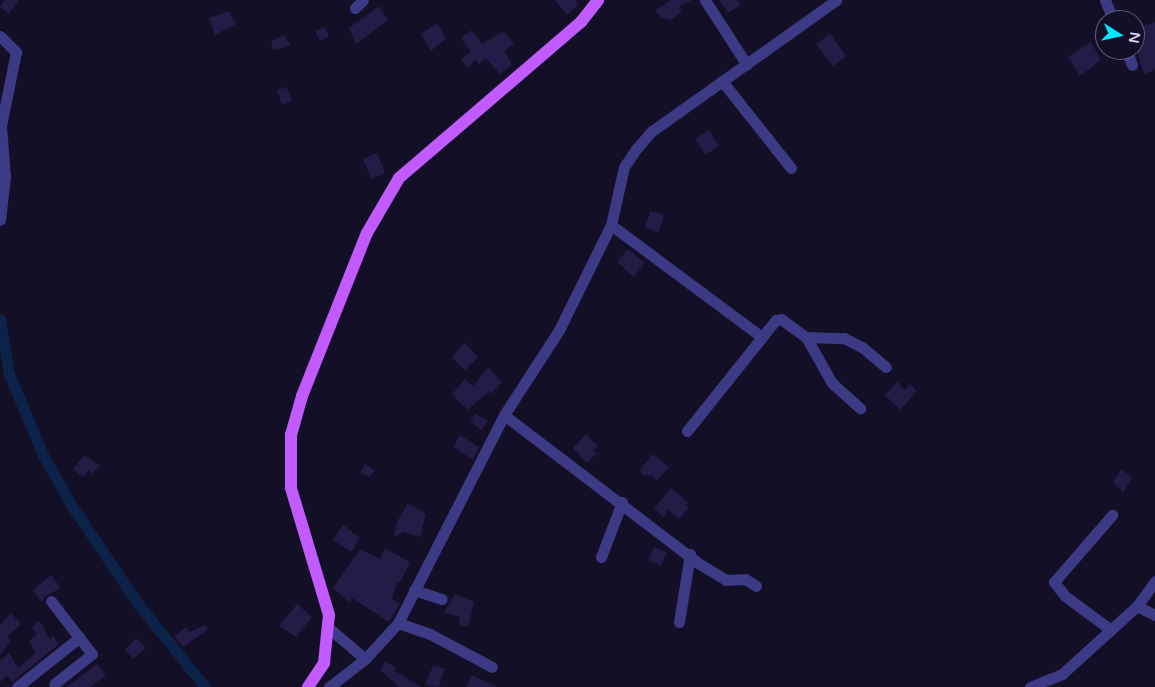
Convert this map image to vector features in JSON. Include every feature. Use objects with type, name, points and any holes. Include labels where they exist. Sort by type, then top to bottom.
[{"type":"main road","points":[[308,687],[324,663],[330,629],[323,590],[291,488],[289,453],[302,396],[367,233],[399,178],[581,22],[598,0]]},
{"type":"street","points":[[704,0],[747,65]]},
{"type":"street","points":[[329,687],[365,659],[398,623],[504,416],[559,330],[610,225],[624,167],[637,148],[652,131],[836,0]]},
{"type":"street","points":[[0,36],[16,52],[1,126],[5,178],[0,220]]},
{"type":"street","points":[[1130,60],[1132,65]]},
{"type":"street","points":[[722,81],[791,168]]},
{"type":"street","points":[[610,225],[762,337]]},
{"type":"street","points":[[688,431],[776,320],[781,319],[806,337],[832,384],[860,408]]},
{"type":"street","points":[[806,337],[844,338],[862,347],[886,367]]},
{"type":"street","points":[[504,416],[726,580],[745,579],[756,586]]},
{"type":"street","points":[[601,557],[622,502]]},
{"type":"street","points":[[1111,630],[1065,596],[1054,582],[1112,515]]},
{"type":"street","points":[[679,622],[690,554]]},
{"type":"street","points":[[1030,687],[1062,674],[1137,606],[1155,582]]},
{"type":"street","points":[[414,590],[442,600]]},
{"type":"street","points":[[51,601],[92,656],[54,684]]},
{"type":"street","points":[[1137,606],[1155,615]]},
{"type":"street","points":[[398,623],[430,634],[492,667]]},
{"type":"street","points":[[330,629],[365,659]]},
{"type":"street","points":[[17,687],[80,638]]},
{"type":"building","points":[[5,0],[19,0],[9,14],[0,7]]},
{"type":"building","points":[[555,0],[575,0],[578,5],[567,15]]},
{"type":"building","points":[[670,0],[692,0],[679,6],[682,11],[672,20],[662,18],[655,11]]},
{"type":"building","points":[[719,0],[737,0],[741,5],[728,13]]},
{"type":"building","points":[[379,6],[388,20],[356,44],[349,28]]},
{"type":"building","points":[[229,11],[236,24],[215,35],[209,18]]},
{"type":"building","points":[[1155,22],[1155,69],[1144,75],[1140,60],[1145,60],[1145,26]]},
{"type":"building","points":[[437,23],[446,39],[431,51],[421,34]]},
{"type":"building","points":[[325,27],[329,36],[320,41],[315,31]]},
{"type":"building","points":[[472,30],[482,44],[504,31],[514,44],[505,51],[512,65],[500,74],[486,58],[479,64],[476,59],[467,68],[461,59],[471,52],[461,38]]},
{"type":"building","points":[[830,34],[846,56],[833,66],[816,44]]},
{"type":"building","points":[[284,35],[291,46],[273,50],[271,41]]},
{"type":"building","points":[[1091,42],[1095,49],[1095,60],[1101,60],[1080,76],[1068,57]]},
{"type":"building","points":[[287,87],[292,101],[282,105],[277,90]]},
{"type":"building","points":[[709,130],[719,146],[705,155],[695,139]]},
{"type":"building","points":[[377,153],[385,173],[371,179],[363,159]]},
{"type":"building","points":[[650,211],[664,215],[659,232],[645,228]]},
{"type":"building","points":[[628,249],[645,263],[634,277],[617,262]]},
{"type":"building","points":[[464,342],[478,357],[465,370],[452,358]]},
{"type":"building","points":[[488,367],[502,382],[492,394],[490,391],[467,410],[452,394],[465,379],[473,386]]},
{"type":"building","points":[[897,382],[905,390],[910,384],[917,391],[900,410],[885,395]]},
{"type":"building","points":[[475,414],[488,420],[482,430],[470,422]]},
{"type":"building","points":[[586,434],[598,446],[593,450],[597,453],[587,463],[573,448]]},
{"type":"building","points":[[459,435],[479,447],[473,460],[454,447]]},
{"type":"building","points":[[653,454],[669,467],[657,481],[653,476],[643,475],[640,470]]},
{"type":"building","points":[[85,455],[100,466],[92,474],[89,470],[83,477],[73,469]]},
{"type":"building","points":[[365,464],[375,471],[370,477],[361,473]]},
{"type":"building","points":[[1121,469],[1132,477],[1123,493],[1113,482]]},
{"type":"building","points":[[671,488],[688,502],[686,505],[689,507],[679,519],[668,510],[663,517],[654,509]]},
{"type":"building","points":[[408,503],[426,514],[420,537],[404,532],[394,537],[397,522]]},
{"type":"building","points":[[343,525],[360,538],[351,552],[333,540]]},
{"type":"building","points":[[654,547],[667,552],[661,566],[648,560]]},
{"type":"building","points":[[385,548],[410,562],[400,582],[397,581],[392,599],[400,603],[389,622],[352,598],[350,603],[333,588],[360,549],[380,559]]},
{"type":"building","points":[[51,575],[61,588],[47,595],[41,602],[33,590]]},
{"type":"building","points":[[455,594],[474,602],[468,627],[459,624],[460,617],[444,613]]},
{"type":"building","points":[[297,604],[312,617],[296,637],[279,626]]},
{"type":"building","points":[[11,613],[21,624],[7,637],[10,641],[0,655],[0,625]]},
{"type":"building","points":[[39,620],[50,639],[53,636],[58,644],[65,639],[12,682],[7,676],[0,682],[0,660],[9,653],[18,668],[36,653],[29,641],[37,634],[32,627]]},
{"type":"building","points":[[205,625],[208,629],[183,647],[174,636],[186,627],[190,632]]},
{"type":"building","points":[[136,638],[146,648],[133,659],[125,650]]},
{"type":"building","points":[[385,661],[396,668],[395,671],[421,687],[399,687],[380,670]]},
{"type":"building","points":[[97,664],[106,675],[90,687],[67,687]]},
{"type":"building","points":[[433,666],[445,668],[439,687],[425,685]]},
{"type":"building","points":[[472,675],[497,687],[466,687]]},
{"type":"waterway","points":[[0,319],[9,374],[43,455],[70,503],[138,604],[205,687]]}]
